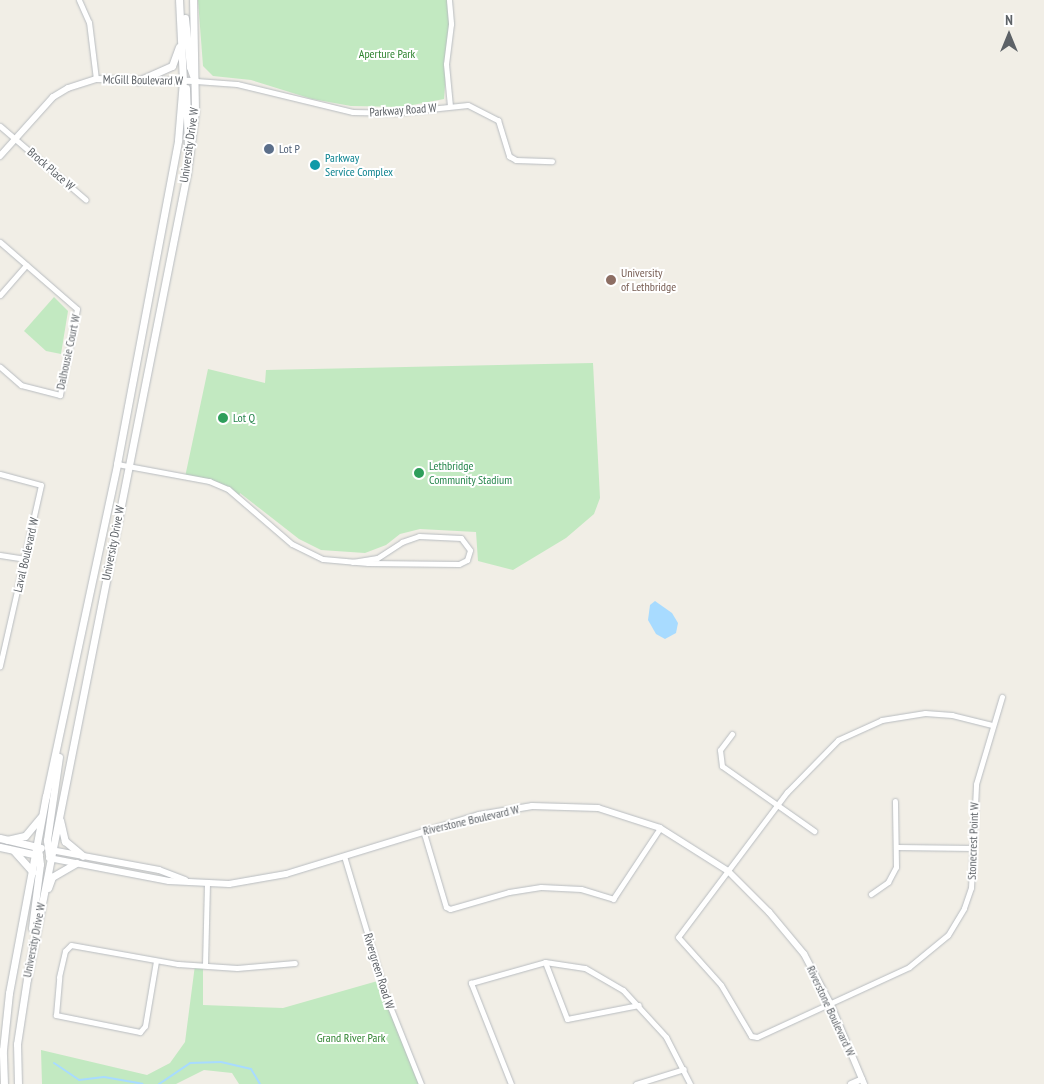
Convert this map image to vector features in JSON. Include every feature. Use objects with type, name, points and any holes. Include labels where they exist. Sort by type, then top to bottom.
[{"type":"main road","name":"University Drive W","points":[[38,855],[44,808],[117,464],[178,140],[182,81],[180,0]]},
{"type":"main road","points":[[180,0],[190,67],[196,81]]},
{"type":"main road","name":"University Drive W","points":[[18,1084],[17,1044],[49,849],[59,811],[189,155],[196,81],[193,0]]},
{"type":"main road","points":[[138,81],[159,74],[172,66],[182,37]]},
{"type":"main road","points":[[182,81],[187,101],[189,155]]},
{"type":"main road","points":[[49,849],[65,711]]},
{"type":"main road","points":[[4,839],[21,839],[31,832],[44,808]]},
{"type":"main road","points":[[59,811],[60,832],[65,840],[83,856]]},
{"type":"main road","name":"Riverstone Boulevard W","points":[[4,839],[49,849]]},
{"type":"main road","name":"Riverstone Boulevard W","points":[[0,846],[49,858]]},
{"type":"main road","points":[[12,849],[33,872]]},
{"type":"main road","points":[[4,1084],[5,1022],[33,872],[38,855]]},
{"type":"main road","points":[[27,979],[38,855]]},
{"type":"main road","points":[[36,934],[52,877],[76,863]]},
{"type":"street","points":[[78,0],[89,22],[96,79]]},
{"type":"street","points":[[449,0],[451,24],[446,64],[450,106]]},
{"type":"street","name":"McGill Boulevard W","points":[[0,156],[53,98],[68,88],[96,79],[196,81]]},
{"type":"street","name":"Parkway Road W","points":[[196,81],[237,84],[307,104],[353,112],[392,113],[468,105],[498,120],[510,156],[516,160],[552,161]]},
{"type":"street","name":"Brock Place W","points":[[0,126],[86,200]]},
{"type":"street","name":"Dalhousie Court W","points":[[0,242],[77,309],[60,395],[21,385],[0,367]]},
{"type":"street","points":[[0,295],[26,265]]},
{"type":"street","points":[[117,464],[215,483],[239,497],[292,544],[308,554],[323,560],[352,562],[459,564],[467,560],[470,550],[461,538],[419,536],[406,540],[377,558],[352,562]]},
{"type":"street","name":"Laval Boulevard W","points":[[0,474],[41,485],[26,560],[0,666]]},
{"type":"street","points":[[0,555],[26,560]]},
{"type":"street","name":"Stonecrest Point W","points":[[728,872],[678,939],[721,985],[750,1036],[757,1037],[909,967],[945,939],[968,898],[973,877],[975,791],[992,725],[1002,697]]},
{"type":"street","points":[[728,872],[779,803],[838,740],[874,723],[926,713],[952,715],[992,725]]},
{"type":"street","points":[[732,734],[720,750],[722,766],[779,803],[814,831]]},
{"type":"street","points":[[871,894],[883,888],[893,873],[897,847],[895,801]]},
{"type":"street","name":"Riverstone Boulevard W","points":[[49,858],[190,883],[207,884],[266,879],[479,815],[532,806],[598,808],[660,828],[728,872],[804,954],[830,1003],[863,1082]]},
{"type":"street","points":[[424,830],[446,907],[450,910],[509,892],[541,887],[580,889],[613,899],[660,828]]},
{"type":"street","points":[[897,847],[973,848]]},
{"type":"street","name":"Riverstone Boulevard W","points":[[49,849],[159,870],[190,883]]},
{"type":"street","name":"Rivergreen Road W","points":[[344,856],[387,999],[421,1084]]},
{"type":"street","points":[[205,965],[207,884]]},
{"type":"street","points":[[156,961],[145,1026],[140,1032],[56,1015],[59,977],[65,951],[70,945],[114,950],[156,961],[205,965],[266,967],[295,963]]},
{"type":"street","points":[[544,962],[567,1019],[639,1005]]},
{"type":"street","points":[[511,1084],[471,983],[544,962],[585,968],[608,980],[639,1005],[666,1037],[690,1084]]},
{"type":"street","points":[[636,1084],[684,1069]]},
{"type":"street","points":[[851,1084],[863,1082]]},
{"type":"green space","name":"Aperture Park","points":[[198,0],[447,0],[450,20],[444,99],[402,107],[351,106],[312,99],[251,80],[213,76],[203,66]]},
{"type":"green space","points":[[54,297],[68,311],[61,354],[46,351],[24,331]]},
{"type":"green space","name":"Lethbridge Community Stadium","points":[[593,363],[600,498],[594,514],[566,538],[513,570],[478,561],[476,532],[420,529],[400,534],[386,545],[365,553],[321,550],[299,539],[240,493],[239,497],[228,489],[185,477],[208,369],[265,383],[266,370]]},
{"type":"green space","name":"Grand River Park","points":[[195,965],[203,965],[203,1005],[283,1008],[381,980],[421,1084],[239,1084],[232,1073],[204,1070],[176,1084],[42,1084],[41,1050],[147,1075],[170,1063],[185,1042]]},
{"type":"water","points":[[655,601],[672,613],[678,623],[676,633],[665,639],[656,634],[648,620],[650,605]]},
{"type":"waterway","points":[[159,1084],[190,1063],[221,1062],[251,1069],[260,1084]]},
{"type":"waterway","points":[[54,1063],[79,1080],[104,1077],[142,1084]]},
{"type":"place","name":"Lot P","points":[[269,149]]},
{"type":"place","name":"Parkway Service Complex","points":[[315,165]]},
{"type":"place","name":"University of Lethbridge","points":[[611,280]]},
{"type":"place","name":"Lot Q","points":[[223,418]]},
{"type":"place","name":"Lethbridge Community Stadium","points":[[419,473]]}]
